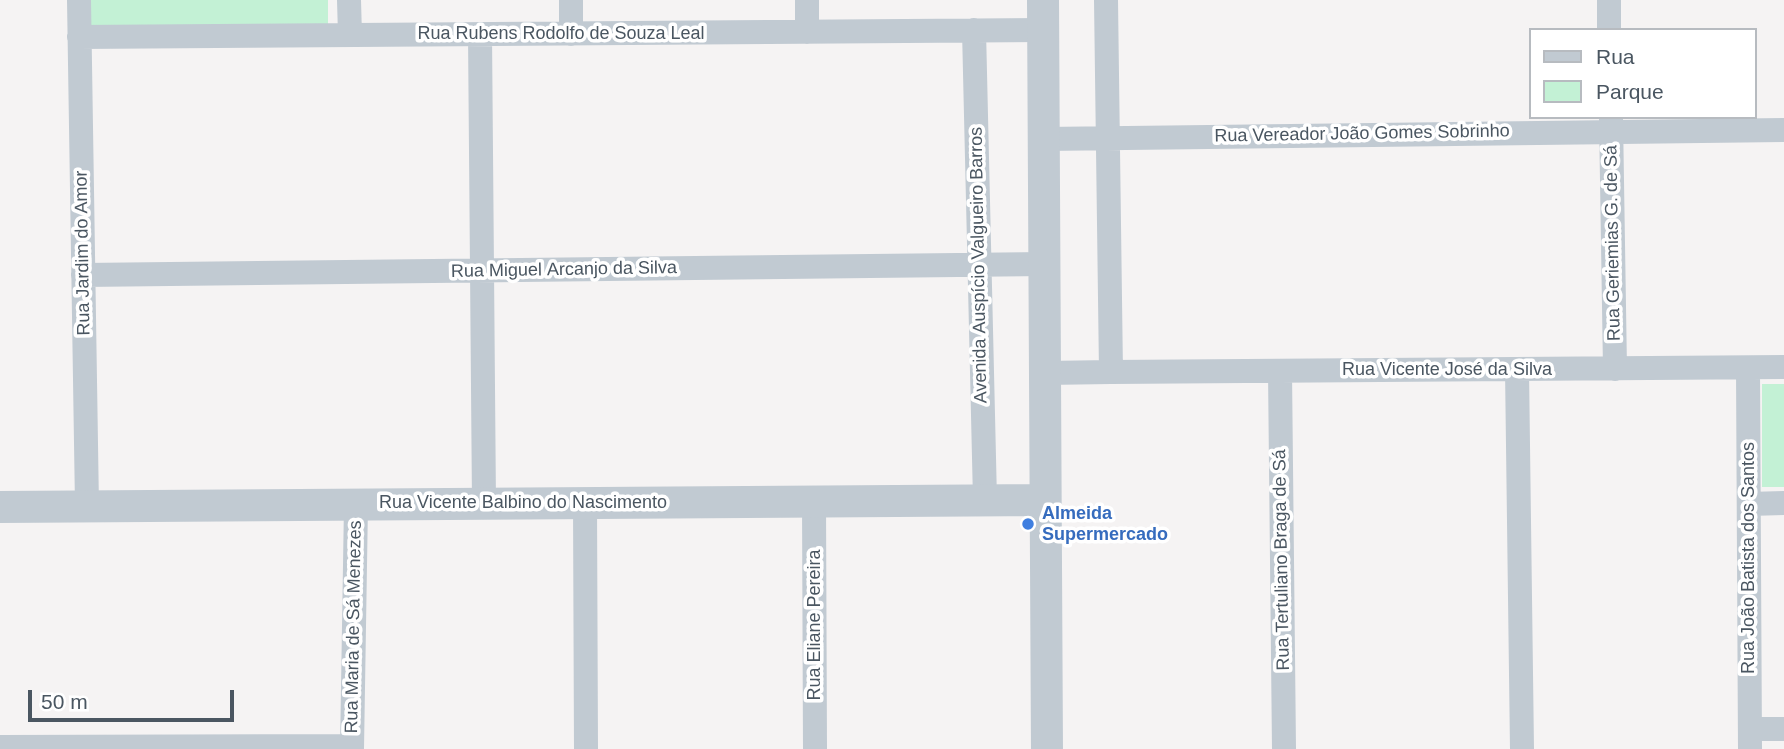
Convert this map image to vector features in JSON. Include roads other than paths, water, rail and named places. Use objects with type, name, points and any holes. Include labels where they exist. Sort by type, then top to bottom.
[{"type":"street","name":"Rua Jardim do Amor","points":[[79,0],[87,506]]},
{"type":"street","points":[[349,0],[350,35]]},
{"type":"street","points":[[571,0],[571,34]]},
{"type":"street","points":[[807,0],[807,32]]},
{"type":"street","points":[[1045,373],[1111,372],[1106,0]]},
{"type":"street","points":[[1609,0],[1609,28]]},
{"type":"street","name":"Rua Rubens Rodolfo de Souza Leal","points":[[79,37],[974,30],[1043,15]]},
{"type":"street","points":[[1043,15],[1047,749]]},
{"type":"street","name":"Avenida Auspício Valgueiro Barros","points":[[974,30],[985,500]]},
{"type":"street","points":[[480,34],[484,503]]},
{"type":"street","name":"Rua Vereador João Gomes Sobrinho","points":[[1044,139],[1611,124],[1784,130]]},
{"type":"street","name":"Rua Geriemias G. de Sá","points":[[1611,124],[1615,369]]},
{"type":"street","name":"Rua Miguel Arcanjo da Silva","points":[[83,275],[1045,264]]},
{"type":"street","name":"Rua João Batista dos Santos","points":[[1748,368],[1750,739]]},
{"type":"street","name":"Rua Vicente José da Silva","points":[[1111,372],[1784,368]]},
{"type":"street","points":[[1517,369],[1522,749]]},
{"type":"street","name":"Rua Tertuliano Braga de Sá","points":[[1280,371],[1284,749]]},
{"type":"street","name":"Rua Vicente Balbino do Nascimento","points":[[0,507],[1045,500]]},
{"type":"street","name":"Rua Eliane Pereira","points":[[814,501],[815,749]]},
{"type":"street","points":[[585,503],[586,749]]},
{"type":"street","points":[[1749,503],[1784,503]]},
{"type":"street","name":"Rua Maria de Sá Menezes","points":[[352,748],[356,504]]},
{"type":"street","points":[[1750,739],[1784,729]]},
{"type":"street","points":[[0,747],[352,748]]},
{"type":"place","name":"Almeida Supermercado","points":[[1028,524]]}]
